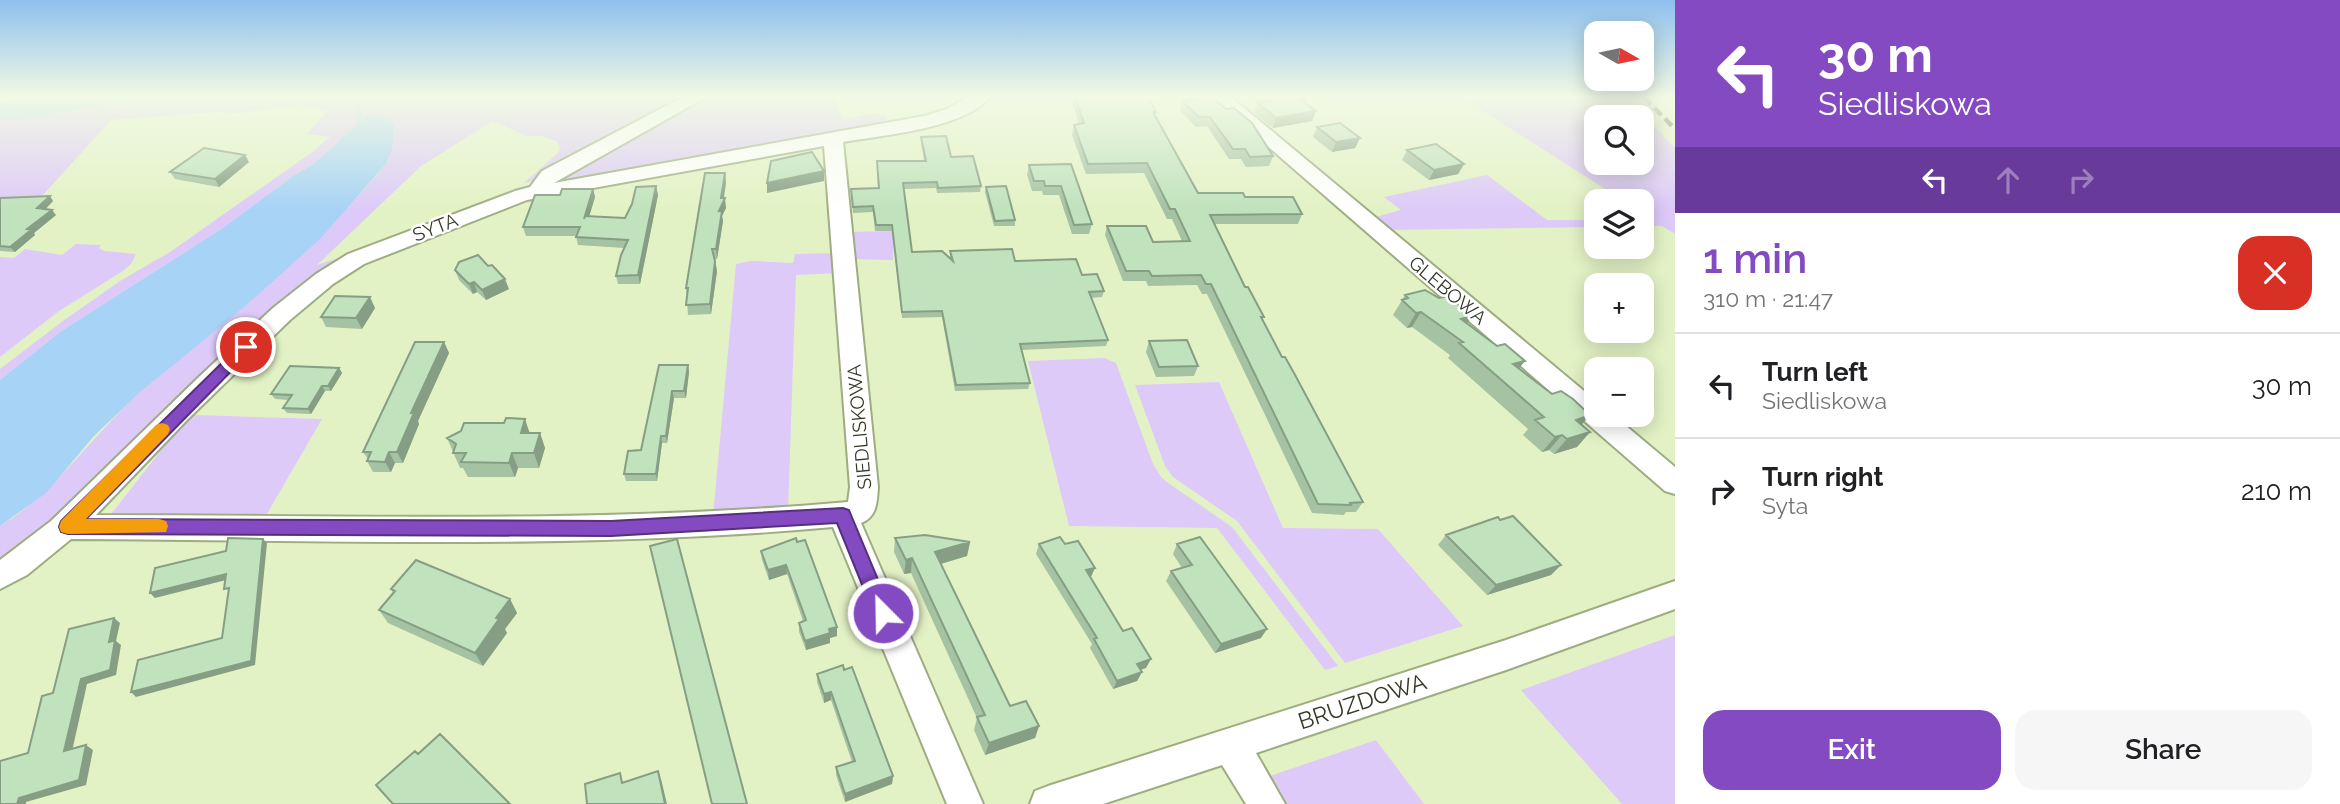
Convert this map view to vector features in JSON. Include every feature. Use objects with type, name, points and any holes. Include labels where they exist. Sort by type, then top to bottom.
[{"type":"street","points":[[538,191],[549,175],[626,135]]},
{"type":"street","name":"SYTA","points":[[0,576],[68,527],[211,380],[287,309],[331,273],[388,245],[509,199],[538,191],[853,135]]},
{"type":"street","name":"GLEBOWA","points":[[1264,135],[1675,483]]},
{"type":"street","name":"SIEDLISKOWA","points":[[68,527],[611,528],[856,513],[862,507],[864,487],[834,138]]},
{"type":"street","points":[[843,515],[965,804]]},
{"type":"street","name":"BRUZDOWA","points":[[1048,804],[1506,655],[1675,595]]},
{"type":"street","points":[[1230,745],[1267,804]]},
{"type":"shaded area","points":[[0,135],[98,135],[33,206],[0,201]]},
{"type":"shaded area","points":[[311,135],[346,135],[312,165],[223,228],[60,332],[0,380],[0,369],[63,321],[120,281],[170,252],[330,137]]},
{"type":"shaded area","points":[[374,135],[471,135],[421,166],[317,265],[344,256],[313,279],[56,524],[0,564],[0,526],[38,498],[138,394],[298,256],[385,165]]},
{"type":"shaded area","points":[[523,135],[621,135],[533,181],[524,183],[560,150],[558,142],[543,136]]},
{"type":"shaded area","points":[[636,135],[817,135],[559,181],[555,179]]},
{"type":"shaded area","points":[[1520,135],[1584,135],[1584,175],[1654,175],[1654,135],[1662,135],[1675,148],[1675,234],[1662,226],[1654,226],[1654,189],[1605,189]]},
{"type":"shaded area","points":[[1487,175],[1547,220],[1584,220],[1584,227],[1386,230],[1372,218],[1401,210],[1384,197]]},
{"type":"shaded area","points":[[894,231],[893,260],[851,259],[848,232]]},
{"type":"shaded area","points":[[76,244],[101,245],[99,248],[104,251],[136,254],[131,264],[123,271],[59,311],[0,357],[0,257],[14,258],[25,249],[62,255]]},
{"type":"shaded area","points":[[837,253],[839,273],[796,275],[788,512],[713,516],[736,264],[751,261],[793,263],[795,254]]},
{"type":"shaded area","points":[[1104,358],[1116,363],[1153,464],[1162,478],[1232,527],[1338,666],[1325,670],[1217,528],[1069,526],[1028,361]]},
{"type":"shaded area","points":[[1219,382],[1283,528],[1378,529],[1463,626],[1345,663],[1237,521],[1173,477],[1165,466],[1135,385]]},
{"type":"shaded area","points":[[194,415],[322,419],[264,519],[108,518],[170,439]]},
{"type":"shaded area","points":[[1675,635],[1675,804],[1622,804],[1521,690]]},
{"type":"shaded area","points":[[1376,740],[1424,804],[1280,804],[1264,778]]},
{"type":"water","points":[[346,135],[393,135],[392,150],[385,165],[320,239],[243,308],[139,393],[94,436],[46,493],[0,526],[0,380],[60,332],[223,228],[312,165]]},
{"type":"building","points":[[1077,135],[1166,135],[1198,193],[1293,197],[1302,214],[1210,215],[1282,357],[1285,357],[1294,373],[1363,502],[1350,503],[1351,505],[1318,504],[1211,284],[1206,284],[1201,275],[1152,276],[1149,271],[1126,271],[1107,226],[1146,226],[1153,242],[1190,241],[1175,209],[1170,209],[1147,163],[1088,164]]},
{"type":"building","points":[[1223,135],[1259,135],[1273,156],[1250,157],[1245,149],[1233,149]]},
{"type":"building","points":[[1327,135],[1355,135],[1360,138],[1336,142]]},
{"type":"building","points":[[946,136],[951,157],[973,156],[981,186],[938,188],[937,182],[903,183],[912,252],[942,251],[953,261],[950,251],[1012,249],[1015,261],[1076,259],[1082,275],[1097,274],[1104,291],[1089,292],[1108,340],[1020,344],[1030,383],[956,385],[942,311],[902,312],[892,225],[876,225],[873,206],[853,207],[851,189],[879,188],[877,161],[926,161],[921,137]]},
{"type":"building","points":[[1436,144],[1464,164],[1434,170],[1407,150]]},
{"type":"building","points":[[204,148],[245,155],[215,179],[170,172]]},
{"type":"building","points":[[812,152],[824,171],[767,183],[771,161]]},
{"type":"building","points":[[1071,164],[1092,224],[1074,225],[1061,186],[1045,186],[1044,181],[1034,181],[1029,165]]},
{"type":"building","points":[[705,173],[725,173],[721,198],[725,198],[719,211],[722,211],[716,249],[712,249],[715,261],[710,304],[686,305],[686,288]]},
{"type":"building","points":[[656,186],[638,275],[616,276],[628,240],[576,237],[580,227],[523,227],[535,195],[560,195],[562,189],[593,189],[584,219],[585,216],[625,218],[636,187]]},
{"type":"building","points":[[1006,186],[1015,220],[995,221],[986,187]]},
{"type":"building","points":[[50,196],[37,208],[52,210],[27,229],[31,230],[10,247],[0,246],[0,198]]},
{"type":"building","points":[[478,255],[505,279],[482,290],[474,282],[469,284],[455,270],[459,262]]},
{"type":"building","points":[[1425,290],[1439,298],[1448,296],[1472,316],[1461,319],[1497,346],[1505,344],[1525,361],[1513,364],[1552,394],[1561,391],[1584,409],[1584,417],[1576,420],[1590,432],[1567,439],[1562,435],[1555,437],[1535,420],[1544,417],[1459,343],[1463,342],[1421,312],[1416,313],[1402,300],[1408,298],[1405,295]]},
{"type":"building","points":[[335,296],[370,297],[356,318],[321,317]]},
{"type":"building","points":[[1187,340],[1198,366],[1159,367],[1149,341]]},
{"type":"building","points":[[415,342],[444,342],[411,413],[414,413],[397,452],[389,452],[385,462],[367,461],[371,452],[363,452]]},
{"type":"building","points":[[659,365],[688,365],[684,391],[672,391],[666,436],[661,436],[656,474],[624,474],[628,451],[641,450]]},
{"type":"building","points":[[290,366],[339,368],[328,386],[322,386],[308,409],[283,408],[292,395],[271,394]]},
{"type":"building","points":[[506,418],[525,419],[521,433],[540,433],[534,453],[512,453],[509,463],[461,462],[466,453],[453,453],[456,444],[447,438],[461,431],[464,423],[504,423]]},
{"type":"building","points":[[1513,516],[1561,565],[1496,585],[1446,535],[1498,517],[1500,520]]},
{"type":"building","points":[[925,535],[970,542],[935,552],[1010,706],[1026,701],[1039,726],[989,743],[977,717],[985,715],[912,558],[906,560],[895,538]]},
{"type":"building","points":[[1060,537],[1065,544],[1078,541],[1095,568],[1086,570],[1123,631],[1132,628],[1151,659],[1137,664],[1142,672],[1117,681],[1094,639],[1097,638],[1039,544]]},
{"type":"building","points":[[1200,537],[1267,629],[1221,644],[1171,571],[1192,565],[1177,544]]},
{"type":"building","points":[[228,538],[263,539],[251,661],[131,692],[138,660],[222,638],[229,588],[224,589],[226,574],[150,593],[155,568],[226,551]]},
{"type":"building","points":[[796,538],[797,542],[805,540],[837,627],[829,629],[830,633],[805,641],[799,623],[806,620],[786,565],[768,570],[761,551]]},
{"type":"building","points":[[677,539],[747,804],[712,804],[650,546]]},
{"type":"building","points":[[416,560],[510,599],[475,653],[379,610],[395,591],[391,589]]},
{"type":"building","points":[[114,618],[109,642],[115,640],[110,670],[81,679],[64,751],[86,745],[79,780],[19,798],[17,804],[0,804],[0,761],[28,753],[42,696],[53,693],[69,629]]},
{"type":"building","points":[[843,665],[844,670],[852,667],[893,776],[845,794],[836,767],[855,761],[831,692],[824,694],[817,674]]},
{"type":"building","points":[[440,734],[510,804],[393,804],[376,785],[415,751],[418,754]]},
{"type":"building","points":[[658,771],[665,804],[587,804],[585,784],[620,773],[622,783]]},
{"type":"slow traffic","points":[[159,526],[68,527],[162,429]]},
{"type":"route","points":[[246,347],[117,474],[68,527],[611,528],[843,515],[883,613]]}]
